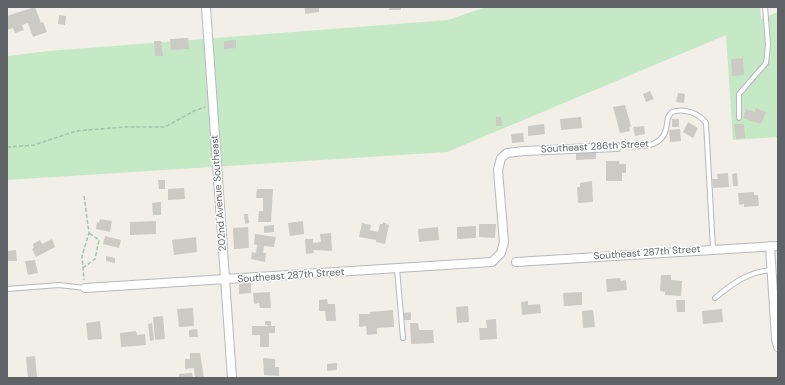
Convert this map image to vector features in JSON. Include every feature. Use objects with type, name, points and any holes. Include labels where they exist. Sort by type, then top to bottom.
[{"type":"street","name":"202nd Avenue Southeast","points":[[206,7],[232,378]]},
{"type":"street","name":"Southeast 286th Street","points":[[496,259],[503,249],[504,242],[498,170],[501,158],[507,153],[524,151],[617,146]]},
{"type":"street","name":"Southeast 287th Street","points":[[516,262],[774,246]]},
{"type":"street","points":[[774,246],[772,270],[776,338],[778,347]]},
{"type":"street","name":"Southeast 287th Street","points":[[85,288],[486,263],[496,259]]},
{"type":"lane","points":[[739,118],[739,94],[766,63],[768,45],[765,7]]},
{"type":"lane","name":"Southeast 286th Street","points":[[617,146],[654,145],[662,140],[666,130],[669,114],[678,110],[684,110],[704,118],[706,123],[713,249]]},
{"type":"lane","points":[[397,269],[402,338]]},
{"type":"lane","points":[[715,298],[745,276],[757,271],[772,270]]},
{"type":"lane","points":[[7,289],[59,285],[85,288]]},
{"type":"path","points":[[7,147],[34,144],[76,131],[124,127],[165,127],[202,107],[213,106]]},
{"type":"path","points":[[84,196],[89,233],[82,256],[85,288]]},
{"type":"path","points":[[83,268],[95,259],[99,240],[89,233]]},
{"type":"green space","points":[[486,7],[760,7],[761,19],[778,12],[778,137],[733,140],[726,35],[447,152],[7,180],[7,56],[49,51],[448,20]]},
{"type":"building","points":[[35,7],[41,23],[43,22],[47,32],[33,37],[28,23],[22,25],[24,30],[15,33],[13,28],[7,30],[7,16]]},
{"type":"building","points":[[305,7],[319,7],[319,12],[305,14]]},
{"type":"building","points":[[390,7],[401,7],[401,10],[389,10]]},
{"type":"building","points":[[59,15],[66,16],[65,25],[58,24]]},
{"type":"building","points":[[188,38],[189,49],[171,50],[170,39]]},
{"type":"building","points":[[236,40],[236,48],[224,49],[224,41]]},
{"type":"building","points":[[154,41],[161,41],[163,56],[155,56]]},
{"type":"building","points":[[743,58],[744,75],[732,76],[731,59]]},
{"type":"building","points":[[650,91],[654,99],[646,102],[643,94]]},
{"type":"building","points":[[678,93],[685,94],[684,103],[676,102]]},
{"type":"building","points":[[625,105],[631,126],[629,127],[630,131],[620,133],[613,107]]},
{"type":"building","points":[[756,108],[766,112],[761,124],[743,118],[746,109],[755,112]]},
{"type":"building","points":[[496,117],[501,117],[502,126],[496,126]]},
{"type":"building","points":[[581,117],[582,128],[561,130],[560,119]]},
{"type":"building","points":[[672,119],[679,119],[679,127],[672,127]]},
{"type":"building","points":[[688,122],[698,128],[693,138],[683,132]]},
{"type":"building","points":[[544,124],[545,134],[528,136],[528,126]]},
{"type":"building","points":[[734,124],[744,124],[745,138],[736,139]]},
{"type":"building","points":[[644,126],[645,134],[635,136],[633,127]]},
{"type":"building","points":[[680,129],[681,141],[670,142],[669,130]]},
{"type":"building","points":[[523,133],[524,142],[512,143],[511,134]]},
{"type":"building","points":[[596,152],[596,159],[576,160],[576,153]]},
{"type":"building","points":[[606,161],[619,161],[619,164],[626,164],[626,173],[622,173],[622,181],[606,181]]},
{"type":"building","points":[[728,173],[729,187],[713,188],[712,179],[718,179],[717,174]]},
{"type":"building","points":[[737,173],[738,186],[733,186],[732,174]]},
{"type":"building","points":[[158,180],[165,180],[165,189],[159,189]]},
{"type":"building","points":[[592,181],[593,202],[578,203],[577,187],[580,187],[580,183]]},
{"type":"building","points":[[184,188],[185,199],[168,200],[168,189]]},
{"type":"building","points":[[257,189],[273,189],[271,222],[258,222],[259,211],[263,211],[263,198],[256,198]]},
{"type":"building","points":[[754,192],[754,195],[758,195],[759,206],[744,207],[744,204],[739,205],[738,193]]},
{"type":"building","points":[[161,202],[161,215],[153,215],[152,203]]},
{"type":"building","points":[[244,214],[248,214],[249,223],[245,224]]},
{"type":"building","points":[[100,219],[112,221],[110,232],[96,229],[97,222],[99,223]]},
{"type":"building","points":[[156,221],[156,234],[130,235],[130,222]]},
{"type":"building","points":[[303,221],[304,234],[290,236],[288,223]]},
{"type":"building","points":[[383,222],[389,225],[385,244],[376,242],[376,240],[359,237],[362,223],[371,225],[370,230],[378,232],[380,224],[383,224]]},
{"type":"building","points":[[479,224],[496,224],[495,238],[479,237]]},
{"type":"building","points":[[274,225],[274,232],[264,233],[264,226]]},
{"type":"building","points":[[476,226],[476,238],[457,239],[457,227]]},
{"type":"building","points":[[248,227],[249,248],[234,249],[233,228]]},
{"type":"building","points":[[438,227],[439,240],[419,242],[418,229]]},
{"type":"building","points":[[331,233],[332,251],[313,250],[314,253],[306,254],[305,239],[313,239],[313,243],[321,242],[320,234]]},
{"type":"building","points":[[255,234],[276,237],[274,247],[264,246],[263,253],[266,253],[265,262],[251,259],[252,252],[256,253],[257,245],[254,244]]},
{"type":"building","points":[[105,236],[121,240],[119,248],[103,244]]},
{"type":"building","points":[[196,237],[197,252],[174,255],[172,240]]},
{"type":"building","points":[[52,239],[55,247],[36,257],[32,249],[34,248],[33,244],[40,240],[42,244]]},
{"type":"building","points":[[16,250],[17,261],[7,261],[7,251]]},
{"type":"building","points":[[106,256],[115,258],[115,263],[106,261]]},
{"type":"building","points":[[35,260],[38,273],[28,275],[25,261]]},
{"type":"building","points":[[661,275],[671,275],[671,280],[682,281],[681,296],[665,295],[665,292],[660,291]]},
{"type":"building","points":[[620,278],[621,281],[626,280],[627,290],[607,292],[606,279]]},
{"type":"building","points":[[239,283],[251,283],[251,293],[239,294]]},
{"type":"building","points":[[270,292],[271,308],[260,308],[259,303],[254,304],[253,293]]},
{"type":"building","points":[[582,292],[582,305],[564,306],[563,293]]},
{"type":"building","points":[[327,299],[328,304],[335,304],[336,321],[326,321],[325,311],[319,311],[319,300]]},
{"type":"building","points":[[676,300],[685,300],[685,312],[677,312]]},
{"type":"building","points":[[528,301],[528,305],[540,304],[541,313],[522,315],[521,302]]},
{"type":"building","points":[[468,306],[469,322],[457,323],[456,307]]},
{"type":"building","points":[[193,308],[194,326],[179,327],[177,309]]},
{"type":"building","points":[[722,309],[723,322],[703,324],[702,311]]},
{"type":"building","points":[[393,310],[394,327],[377,328],[377,334],[367,335],[366,326],[359,327],[359,314],[370,314],[370,312]]},
{"type":"building","points":[[593,310],[595,327],[583,328],[582,311]]},
{"type":"building","points":[[411,312],[411,320],[403,320],[403,313]]},
{"type":"building","points":[[163,316],[165,339],[155,340],[153,317]]},
{"type":"building","points":[[496,319],[497,339],[480,340],[479,328],[487,328],[486,320]]},
{"type":"building","points":[[100,321],[102,339],[88,340],[86,323]]},
{"type":"building","points":[[265,321],[271,321],[271,326],[265,325]]},
{"type":"building","points":[[152,323],[154,340],[150,341],[148,324]]},
{"type":"building","points":[[410,323],[418,323],[419,330],[433,330],[434,343],[411,344]]},
{"type":"building","points":[[252,326],[275,326],[275,333],[269,333],[269,347],[260,347],[260,335],[252,335]]},
{"type":"building","points":[[197,329],[198,337],[189,337],[189,330]]},
{"type":"building","points":[[136,331],[137,335],[145,334],[146,345],[121,347],[120,333]]},
{"type":"building","points":[[190,353],[200,353],[204,378],[195,378],[194,368],[185,369],[185,359],[190,359]]},
{"type":"building","points":[[35,356],[37,377],[28,378],[26,357]]},
{"type":"building","points":[[263,358],[275,359],[275,367],[279,367],[279,376],[264,375]]},
{"type":"building","points":[[337,363],[337,370],[327,371],[327,364]]},
{"type":"building","points":[[192,373],[193,378],[179,378],[179,374]]}]
